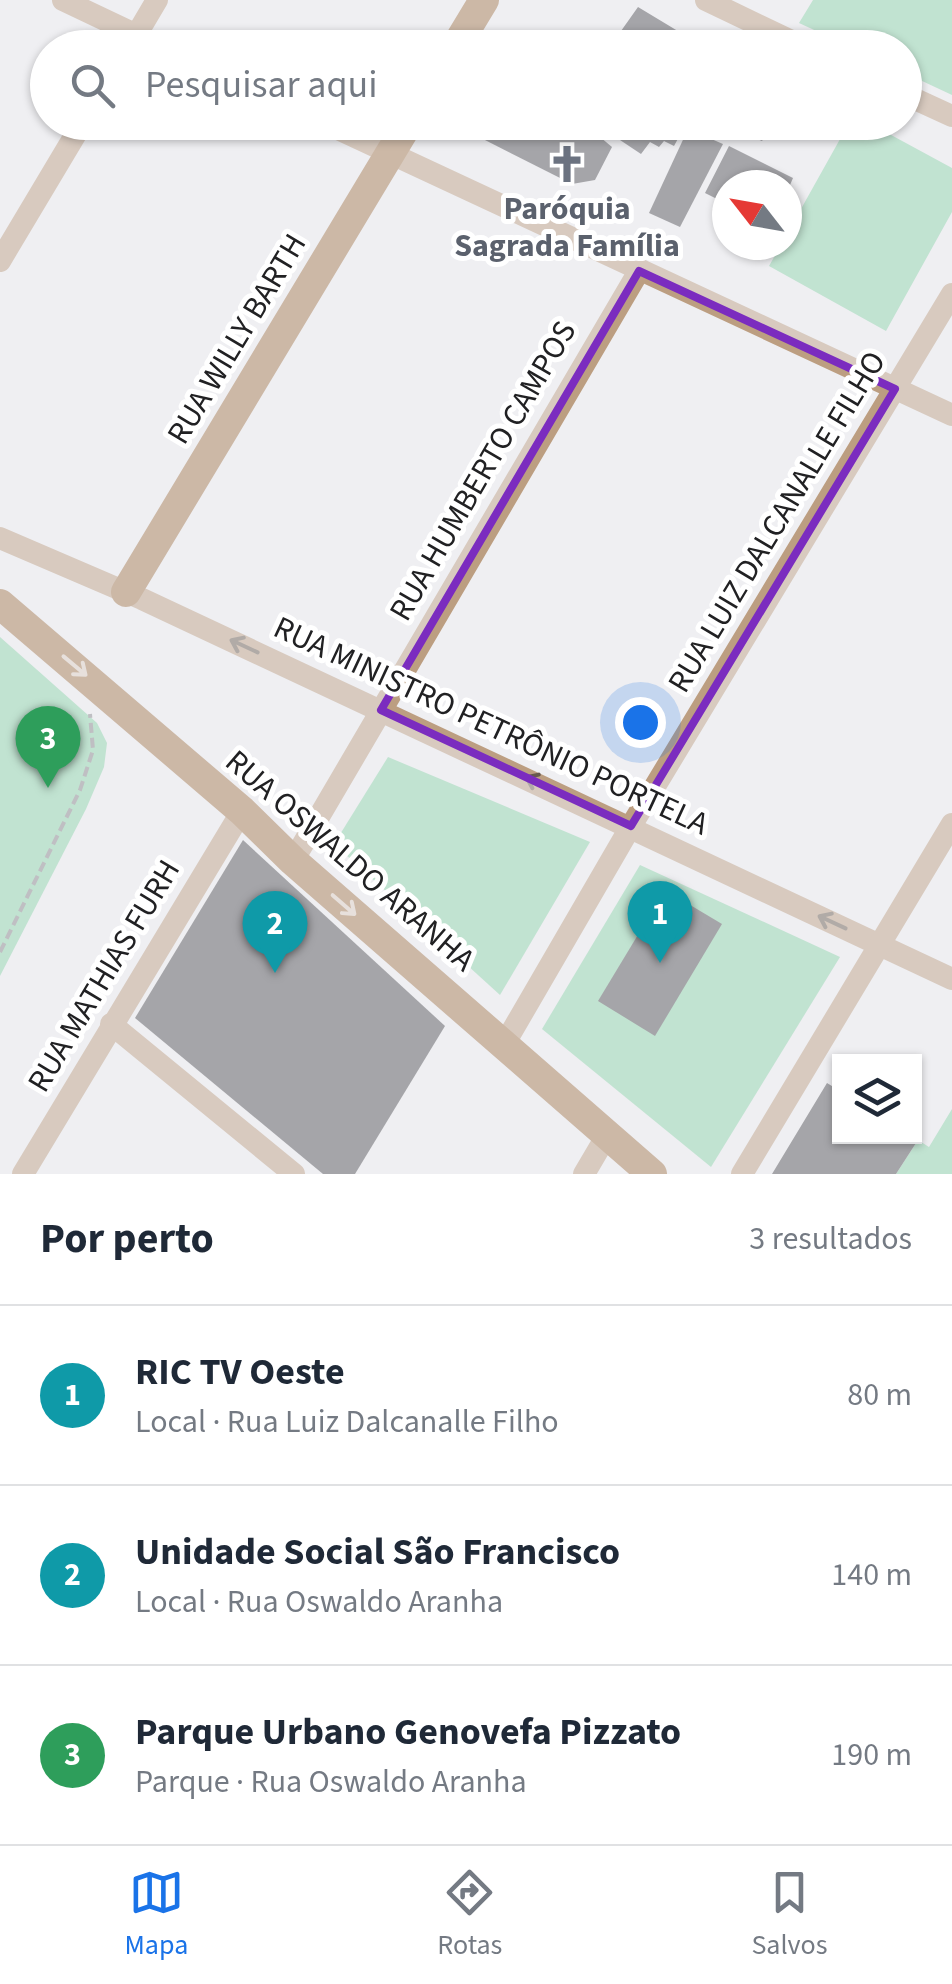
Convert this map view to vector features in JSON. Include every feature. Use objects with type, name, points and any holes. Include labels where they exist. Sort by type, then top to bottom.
[{"type":"street","points":[[63,0],[113,30]]},
{"type":"street","points":[[139,30],[158,0]]},
{"type":"street","points":[[466,30],[484,0]]},
{"type":"street","points":[[706,0],[768,30]]},
{"type":"street","points":[[922,102],[952,116]]},
{"type":"street","points":[[0,261],[73,140]]},
{"type":"street","points":[[360,140],[952,415]]},
{"type":"street","name":"RUA WILLY BARTH","points":[[126,592],[398,140]]},
{"type":"street","name":"RUA HUMBERTO CAMPOS","points":[[293,860],[639,270]]},
{"type":"street","name":"RUA LUIZ DALCANALLE FILHO","points":[[504,1042],[952,294]]},
{"type":"street","name":"RUA MINISTRO PETRÔNIO PORTELA","points":[[0,539],[126,592],[381,710],[952,980]]},
{"type":"street","name":"RUA OSWALDO ARANHA","points":[[0,604],[242,811],[652,1174]]},
{"type":"street","name":"RUA MATHIAS FURH","points":[[23,1174],[242,811]]},
{"type":"street","points":[[742,1174],[952,824]]},
{"type":"street","points":[[111,1024],[294,1174]]},
{"type":"street","points":[[584,1174],[607,1135]]},
{"type":"path","points":[[0,952],[80,790],[93,750],[90,708]]},
{"type":"highlighted area","points":[[639,271],[895,389],[631,826],[381,710]]},
{"type":"green space","points":[[813,0],[952,0],[952,95],[922,81],[922,30],[814,30],[799,23]]},
{"type":"green space","points":[[840,140],[900,140],[952,168],[952,212],[886,331],[769,266],[772,260],[802,260],[802,207]]},
{"type":"green space","points":[[0,637],[97,723],[107,743],[104,767],[86,809],[0,976]]},
{"type":"green space","points":[[388,757],[590,842],[500,995],[334,844]]},
{"type":"green space","points":[[640,865],[840,957],[711,1167],[542,1029]]},
{"type":"green space","points":[[952,1109],[952,1174],[896,1174],[915,1144],[929,1147]]},
{"type":"building","points":[[638,7],[676,30],[622,30]]},
{"type":"building","name":"Paróquia Sagrada Família","points":[[485,140],[604,140],[612,147],[595,180],[572,184]]},
{"type":"building","points":[[620,140],[677,140],[674,146],[664,141],[659,147],[650,142],[641,154]]},
{"type":"building","points":[[683,140],[714,140],[723,144],[680,227],[649,213]]},
{"type":"building","points":[[729,146],[777,170],[717,170]]},
{"type":"building","points":[[243,840],[445,1026],[355,1174],[323,1174],[135,1018]]},
{"type":"building","points":[[665,890],[722,924],[655,1036],[598,1001]]},
{"type":"building","points":[[827,1083],[832,1086],[832,1144],[915,1144],[896,1174],[772,1174]]},
{"type":"place","name":"Paróquia Sagrada Família","points":[[567,164]]},
{"type":"place","name":"Parque Urbano Genovefa Pizzato","points":[[48,788]]},
{"type":"place","name":"RIC TV Oeste","points":[[660,963]]},
{"type":"place","name":"Unidade Social São Francisco","points":[[275,973]]}]
